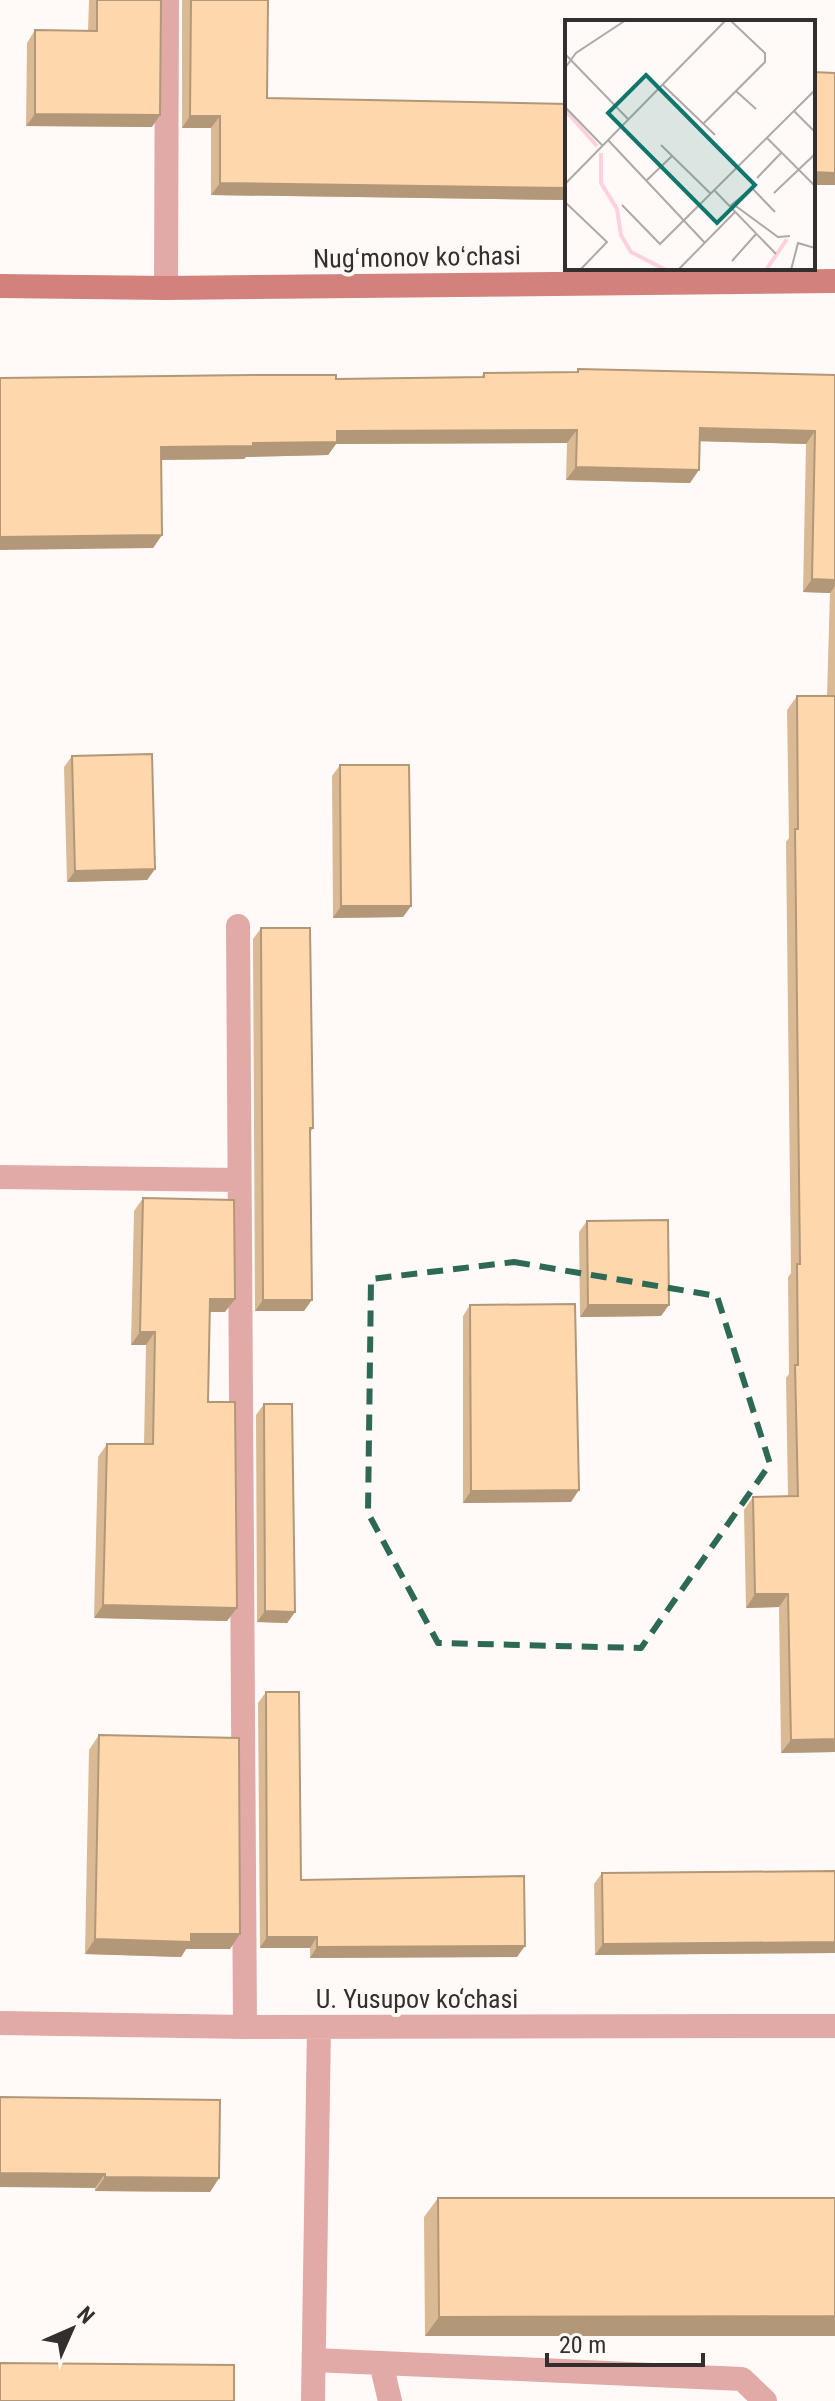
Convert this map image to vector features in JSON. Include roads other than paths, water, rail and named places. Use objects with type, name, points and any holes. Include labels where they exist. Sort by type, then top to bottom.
[{"type":"main road","name":"Nugʻmonov koʻchasi","points":[[0,286],[166,288],[835,281]]},
{"type":"street","points":[[166,288],[167,0]]},
{"type":"street","points":[[238,926],[245,2027]]},
{"type":"street","points":[[0,1177],[239,1180]]},
{"type":"street","name":"U. Yusupov ko‘chasi","points":[[0,2023],[245,2027],[835,2026]]},
{"type":"street","points":[[313,2401],[319,2027]]},
{"type":"street","points":[[314,2360],[742,2379],[765,2401]]},
{"type":"street","points":[[381,2363],[390,2401]]}]
